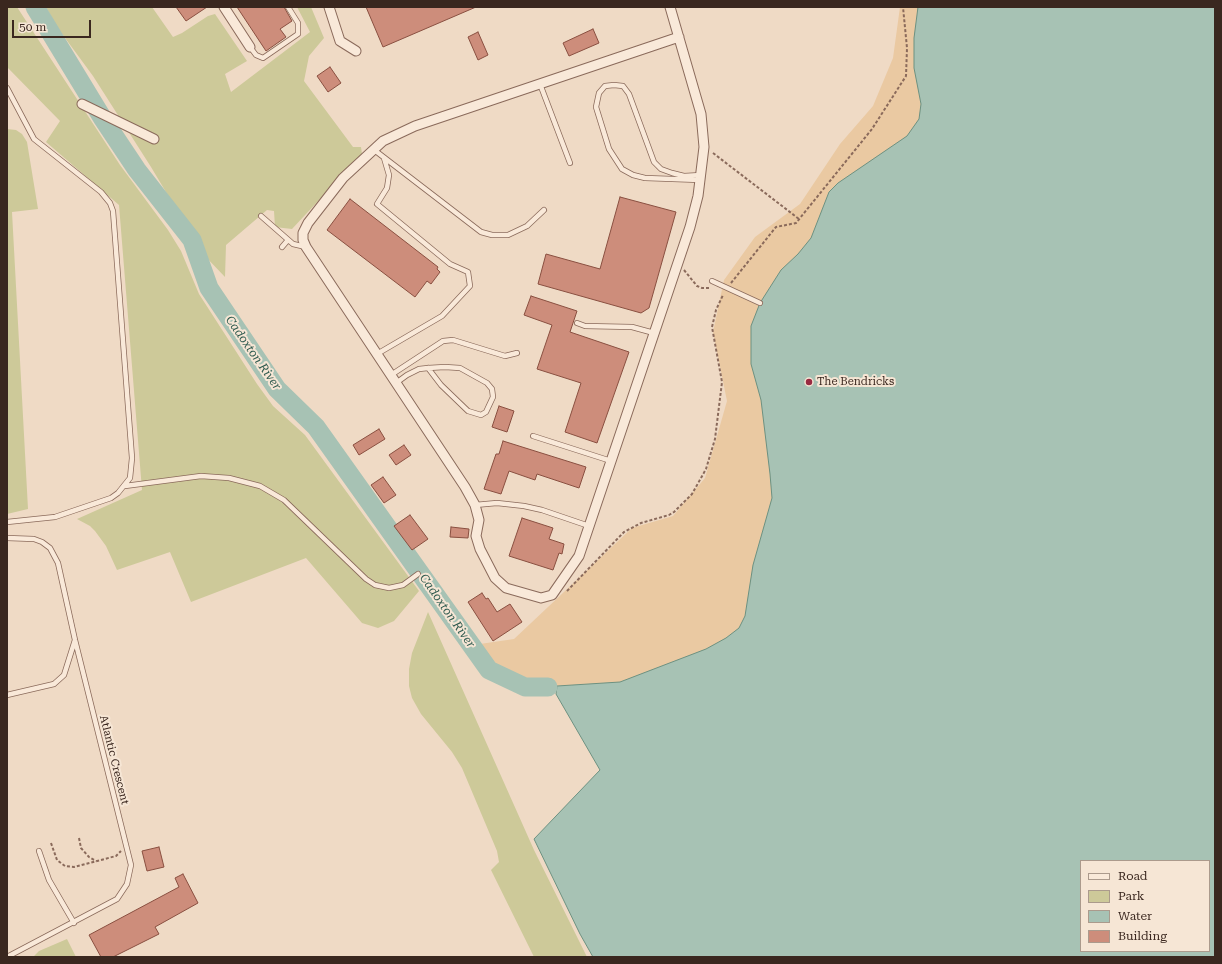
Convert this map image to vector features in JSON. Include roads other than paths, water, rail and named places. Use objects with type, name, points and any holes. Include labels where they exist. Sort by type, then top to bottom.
[{"type":"street","points":[[224,7],[250,47]]},
{"type":"street","points":[[329,7],[340,41],[356,51]]},
{"type":"street","points":[[670,7],[679,37],[701,114],[704,147],[701,178],[690,227],[579,556],[553,594],[541,598],[506,588],[496,578],[480,549],[476,536],[479,520],[475,505],[465,487],[306,247],[303,240],[303,233],[308,223],[343,178],[383,141],[415,126],[679,37]]},
{"type":"street","points":[[82,104],[154,139]]},
{"type":"lane","points":[[250,47],[256,55],[263,58],[298,34],[298,23],[288,7]]},
{"type":"lane","points":[[540,84],[570,163]]},
{"type":"lane","points":[[614,84],[623,86],[629,94],[654,162],[661,169],[672,173],[701,178],[645,178],[633,175],[622,168],[609,149],[596,107],[598,93],[605,86],[614,84]]},
{"type":"lane","points":[[7,88],[34,139],[101,192],[110,203],[113,211],[132,458],[130,478],[125,486],[111,498],[55,517],[7,522]]},
{"type":"lane","points":[[373,149],[482,232],[492,235],[508,235],[527,226],[544,210]]},
{"type":"lane","points":[[377,354],[442,316],[470,286],[468,272],[450,264],[377,204],[388,188],[389,175],[384,158]]},
{"type":"lane","points":[[261,216],[293,244],[306,247]]},
{"type":"lane","points":[[282,247],[288,240]]},
{"type":"lane","points":[[712,281],[760,303]]},
{"type":"lane","points":[[578,323],[585,326],[632,327],[654,334]]},
{"type":"lane","points":[[393,379],[443,341],[453,340],[505,356],[517,353]]},
{"type":"lane","points":[[393,379],[428,368],[460,368],[487,383],[492,389],[493,397],[486,412],[481,415],[468,410],[441,385],[428,368]]},
{"type":"lane","points":[[533,436],[611,462]]},
{"type":"lane","points":[[125,486],[201,476],[229,478],[260,486],[284,500],[366,579],[375,585],[389,588],[403,585],[418,574]]},
{"type":"lane","points":[[475,505],[497,503],[524,506],[589,526]]},
{"type":"lane","name":"Atlantic Crescent","points":[[7,538],[38,541],[50,548],[55,554],[127,846],[131,872],[124,890],[110,904],[8,957]]},
{"type":"lane","points":[[7,695],[54,684],[64,675],[75,640]]},
{"type":"lane","points":[[39,851],[49,880],[74,923]]},
{"type":"water","points":[[918,7],[1215,7],[1215,957],[593,957],[580,934],[534,839],[600,770],[556,694],[557,686],[620,682],[706,649],[726,638],[739,628],[745,616],[753,565],[772,498],[761,400],[751,364],[751,326],[760,303],[781,270],[798,254],[811,238],[829,192],[838,183],[907,136],[919,119],[921,104],[914,68],[914,38]]},
{"type":"waterway","name":"Cadoxton River","points":[[35,7],[103,119],[137,170],[192,240],[209,288],[277,389],[316,427],[489,670],[525,687],[548,687]]},
{"type":"place","name":"The Bendricks","points":[[809,382]]}]
